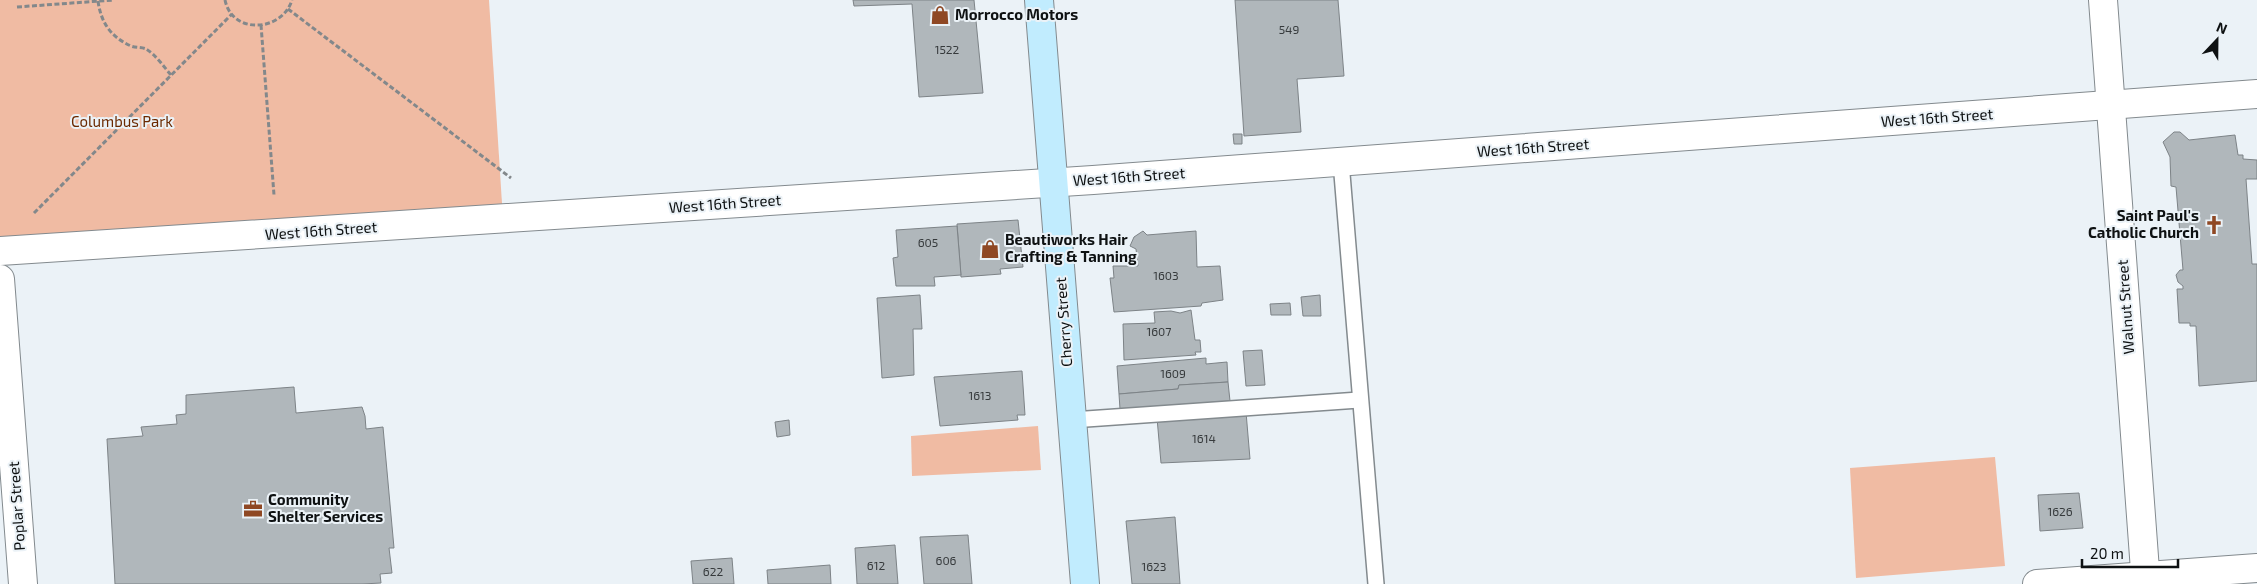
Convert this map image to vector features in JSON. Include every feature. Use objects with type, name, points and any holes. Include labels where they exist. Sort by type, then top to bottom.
[{"type":"street","name":"Cherry Street","points":[[1039,0],[1085,584]]},
{"type":"street","name":"Walnut Street","points":[[2103,0],[2146,580]]},
{"type":"street","name":"West 16th Street","points":[[0,252],[1054,183],[2257,94]]},
{"type":"street","name":"Poplar Street","points":[[0,279],[24,584]]},
{"type":"street","points":[[2037,584],[2146,580],[2257,568]]},
{"type":"lane","points":[[1341,162],[1359,400],[1376,584]]},
{"type":"lane","points":[[1072,420],[1359,400]]},
{"type":"path","points":[[18,7],[61,2],[114,0]]},
{"type":"path","points":[[225,0],[232,14],[242,21],[253,25],[277,21],[288,9],[292,0]]},
{"type":"path","points":[[98,1],[99,13],[108,31],[117,39],[133,47],[146,49],[171,75]]},
{"type":"path","points":[[288,9],[511,178]]},
{"type":"path","points":[[34,212],[232,14]]},
{"type":"path","points":[[261,25],[274,195]]},
{"type":"green space","name":"Columbus Park","points":[[0,0],[489,0],[503,219],[0,251]]},
{"type":"green space","points":[[1038,426],[1041,470],[912,476],[911,436]]},
{"type":"green space","points":[[1995,457],[2005,566],[1856,578],[1850,468]]},
{"type":"building","points":[[853,0],[974,0],[983,93],[919,97],[912,4],[854,6]]},
{"type":"building","points":[[1235,0],[1338,0],[1344,76],[1297,79],[1301,132],[1244,136]]},
{"type":"building","name":"Saint Paul's Catholic Church","points":[[2174,132],[2180,132],[2189,140],[2235,135],[2238,155],[2243,155],[2243,159],[2257,160],[2257,179],[2246,179],[2252,264],[2257,264],[2257,381],[2199,386],[2196,326],[2190,326],[2190,323],[2179,323],[2177,289],[2183,289],[2183,286],[2178,282],[2176,275],[2180,270],[2183,270],[2176,187],[2171,186],[2170,157],[2163,142]]},
{"type":"building","points":[[1233,134],[1242,134],[1242,144],[1234,144]]},
{"type":"building","points":[[1018,220],[1023,267],[1000,269],[1001,274],[961,277],[957,224]]},
{"type":"building","points":[[957,226],[961,275],[934,277],[935,286],[896,286],[893,258],[898,257],[896,230]]},
{"type":"building","points":[[1143,231],[1147,235],[1196,231],[1197,267],[1220,266],[1223,300],[1202,303],[1201,306],[1114,312],[1110,278],[1114,278],[1113,266],[1138,266],[1136,249],[1130,246],[1134,237]]},
{"type":"building","points":[[920,295],[922,329],[913,329],[914,375],[882,378],[877,298]]},
{"type":"building","points":[[1320,295],[1321,316],[1303,316],[1301,297]]},
{"type":"building","points":[[1290,303],[1291,315],[1271,315],[1270,304]]},
{"type":"building","points":[[1191,310],[1195,340],[1200,340],[1201,352],[1195,352],[1196,355],[1124,360],[1123,324],[1155,323],[1154,312],[1171,311],[1180,313]]},
{"type":"building","points":[[1262,350],[1265,385],[1246,386],[1243,351]]},
{"type":"building","points":[[1206,358],[1206,364],[1227,362],[1228,382],[1179,385],[1178,389],[1119,394],[1117,366]]},
{"type":"building","points":[[1022,371],[1025,415],[1017,415],[1018,420],[940,426],[934,377]]},
{"type":"building","points":[[1228,382],[1230,401],[1120,409],[1119,394],[1178,389],[1179,385]]},
{"type":"building","points":[[294,387],[296,413],[362,407],[366,429],[383,427],[394,548],[389,548],[392,573],[380,574],[381,583],[362,584],[115,584],[107,439],[143,436],[141,427],[177,424],[176,415],[186,414],[186,395]]},
{"type":"building","points":[[1246,412],[1250,459],[1161,463],[1157,418]]},
{"type":"building","points":[[789,420],[790,435],[777,437],[775,422]]},
{"type":"building","points":[[2079,493],[2083,528],[2040,531],[2038,495]]},
{"type":"building","points":[[1175,517],[1180,584],[1132,584],[1126,521]]},
{"type":"building","points":[[968,535],[972,584],[924,584],[920,537]]},
{"type":"building","points":[[895,545],[898,584],[857,584],[855,548]]},
{"type":"building","points":[[732,558],[734,584],[693,584],[691,561]]},
{"type":"building","points":[[830,565],[831,584],[768,584],[767,570]]},
{"type":"place","name":"Morrocco Motors","points":[[940,15]]},
{"type":"place","name":"Saint Paul's Catholic Church","points":[[2214,225]]},
{"type":"place","name":"Beautiworks Hair Crafting & Tanning","points":[[990,249]]},
{"type":"place","name":"Community Shelter Services","points":[[253,509]]}]
